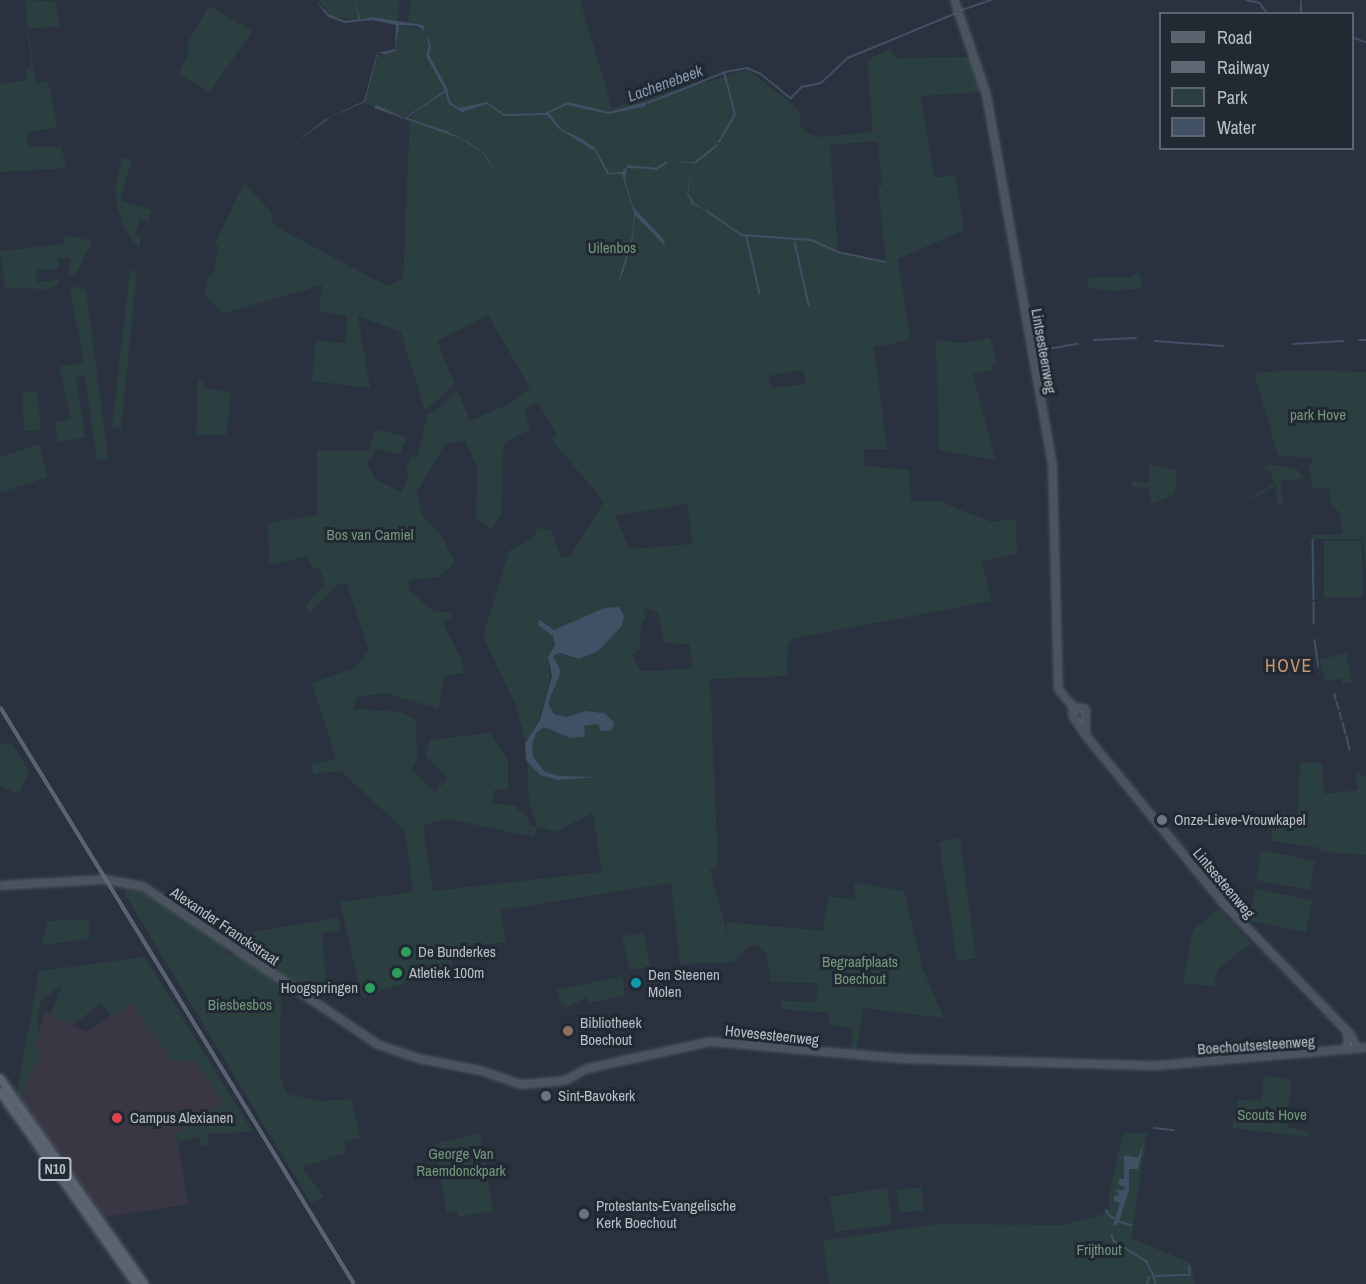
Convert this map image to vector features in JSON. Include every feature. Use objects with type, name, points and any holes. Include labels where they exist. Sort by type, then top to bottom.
[{"type":"main road","name":"N10","points":[[0,1078],[146,1284]]},
{"type":"main road","name":"N10","points":[[0,1092],[136,1284]]},
{"type":"street","name":"Lintsesteenweg","points":[[954,0],[986,94],[1052,465],[1056,680],[1059,692],[1072,707],[1072,715],[1080,718]]},
{"type":"street","name":"Lintsesteenweg","points":[[1072,707],[1083,706],[1080,718],[1091,742],[1222,903],[1347,1032],[1356,1048]]},
{"type":"street","name":"Alexander Franckstraat","points":[[0,885],[104,879],[143,886],[377,1044],[418,1059],[480,1070],[520,1084],[565,1080]]},
{"type":"street","points":[[1347,1032],[1347,1049]]},
{"type":"street","name":"Hovesesteenweg","points":[[565,1080],[584,1069],[710,1041],[960,1060]]},
{"type":"street","name":"Boechoutsesteenweg","points":[[960,1060],[1158,1065],[1366,1047]]},
{"type":"shaded area","name":"Campus Alexianen","points":[[132,1003],[171,1060],[195,1061],[224,1103],[176,1134],[189,1204],[105,1217],[22,1102],[44,1011],[86,1032]]},
{"type":"green space","points":[[25,0],[56,2],[60,26],[28,29],[36,83],[48,81],[57,127],[26,133],[29,147],[61,147],[67,168],[0,172],[0,84],[27,80],[26,69],[31,68]]},
{"type":"green space","points":[[318,0],[352,0],[359,20],[332,16]]},
{"type":"green space","points":[[353,0],[399,0],[398,22],[371,17],[360,20]]},
{"type":"green space","points":[[412,0],[580,0],[612,108],[748,70],[788,100],[800,113],[800,126],[807,133],[819,137],[873,132],[867,60],[891,49],[895,58],[972,57],[982,92],[921,96],[934,178],[955,175],[964,230],[898,259],[910,340],[874,347],[887,449],[864,449],[865,466],[909,470],[911,501],[939,501],[991,522],[1016,519],[1017,554],[981,562],[992,601],[795,638],[788,643],[787,676],[710,679],[718,867],[710,869],[728,937],[726,922],[823,931],[828,896],[855,900],[853,882],[904,891],[923,969],[944,1018],[863,1008],[857,1049],[851,1049],[853,1028],[830,1025],[830,1013],[781,1009],[782,1001],[816,1002],[818,983],[771,982],[766,953],[756,945],[749,946],[733,962],[680,964],[671,883],[500,910],[506,942],[463,947],[457,956],[449,955],[453,966],[364,997],[361,993],[340,902],[413,892],[405,831],[341,771],[313,774],[312,764],[336,759],[312,683],[354,668],[369,650],[346,583],[337,585],[310,613],[305,606],[325,585],[319,567],[312,569],[307,556],[269,565],[268,523],[318,515],[317,450],[369,451],[376,429],[407,437],[400,455],[377,449],[367,462],[375,479],[401,492],[409,475],[406,473],[410,456],[417,458],[428,413],[436,411],[457,390],[470,421],[508,404],[530,388],[488,315],[437,341],[455,384],[425,411],[401,332],[358,316],[370,388],[312,381],[316,341],[346,343],[347,316],[319,312],[322,285],[224,313],[204,294],[209,275],[214,274],[218,247],[215,243],[244,183],[271,212],[273,225],[387,286],[403,279],[410,118],[432,99],[406,117],[364,103],[378,55],[395,51],[399,25],[424,30],[429,45],[426,56],[446,87],[428,55],[431,45],[426,28],[407,23]],"holes":[[[878,141],[882,186],[878,187],[886,262],[838,252],[830,145]],[[803,370],[806,384],[772,388],[768,381],[772,375]],[[538,402],[557,435],[551,439],[604,502],[569,557],[561,557],[551,530],[538,528],[533,537],[509,551],[483,637],[515,703],[526,742],[529,802],[537,826],[531,826],[524,812],[517,811],[518,806],[491,803],[495,789],[508,790],[508,760],[490,733],[430,740],[425,755],[448,779],[435,792],[411,769],[417,761],[416,720],[401,712],[354,709],[356,697],[387,693],[438,709],[445,676],[464,673],[460,656],[442,622],[453,618],[452,613],[433,611],[409,590],[409,580],[439,577],[455,562],[440,534],[422,515],[417,492],[445,444],[465,440],[477,468],[476,518],[492,530],[502,513],[503,444],[530,429],[524,409]],[[688,504],[692,544],[630,549],[615,516]],[[615,606],[624,616],[622,626],[598,651],[575,659],[560,653],[553,656],[555,688],[548,703],[554,714],[566,717],[585,711],[600,712],[607,733],[598,724],[583,726],[584,737],[570,738],[537,724],[550,684],[549,665],[555,645],[553,636],[538,625],[540,619],[554,630]],[[650,609],[658,613],[664,643],[689,644],[693,669],[641,671],[632,655],[640,648],[641,622],[646,620],[644,610]],[[593,813],[602,872],[433,891],[423,825],[448,819],[534,837],[538,826],[555,832]]]},
{"type":"green space","points":[[209,6],[252,31],[210,92],[178,74],[188,55],[187,44]]},
{"type":"green space","points":[[123,157],[132,160],[120,200],[152,210],[149,221],[140,219],[135,234],[142,236],[139,248],[125,230],[117,206],[115,188]]},
{"type":"green space","points":[[65,235],[92,241],[76,275],[67,275],[71,259],[59,258],[58,269],[36,270],[37,282],[59,280],[58,284],[47,289],[5,288],[0,251],[64,244]]},
{"type":"green space","points":[[130,271],[137,271],[121,429],[112,427]]},
{"type":"green space","points":[[1135,273],[1140,273],[1142,288],[1113,291],[1088,287],[1087,278],[1132,277]]},
{"type":"green space","points":[[69,286],[86,289],[108,458],[97,462],[85,375],[76,377],[85,438],[57,442],[56,422],[71,419],[59,367],[84,362]]},
{"type":"green space","points":[[990,338],[997,363],[992,364],[994,370],[973,374],[995,460],[939,450],[936,340],[963,343]]},
{"type":"green space","name":"park Hove","points":[[1291,370],[1366,372],[1366,573],[1363,539],[1312,539],[1312,535],[1342,534],[1340,513],[1330,503],[1329,488],[1312,488],[1309,469],[1313,458],[1278,455],[1254,373]]},
{"type":"green space","points":[[198,379],[203,380],[204,388],[231,393],[226,435],[196,435]]},
{"type":"green space","points":[[22,392],[37,392],[41,430],[24,431]]},
{"type":"green space","points":[[40,444],[47,477],[0,493],[0,457]]},
{"type":"green space","points":[[1150,464],[1177,470],[1175,494],[1151,504],[1148,488],[1131,487],[1132,481],[1149,483]]},
{"type":"green space","points":[[1270,464],[1298,470],[1304,479],[1281,481],[1283,505],[1277,505],[1276,486],[1229,510],[1275,483],[1270,470],[1261,469]]},
{"type":"green space","points":[[1324,541],[1362,541],[1363,597],[1324,598]]},
{"type":"green space","points":[[1346,653],[1352,682],[1343,684],[1341,678],[1325,681],[1319,660]]},
{"type":"green space","points":[[0,743],[12,744],[29,772],[18,794],[0,786]]},
{"type":"green space","points":[[1300,762],[1322,763],[1324,794],[1358,790],[1355,772],[1366,777],[1366,855],[1321,852],[1320,848],[1272,841],[1272,812],[1298,814]]},
{"type":"green space","points":[[960,838],[976,958],[957,961],[939,842]]},
{"type":"green space","points":[[1261,850],[1315,861],[1310,890],[1256,880]]},
{"type":"green space","name":"Biesbesbos","points":[[126,886],[156,898],[225,946],[227,954],[238,955],[281,984],[280,1075],[287,1094],[320,1101],[352,1099],[360,1138],[344,1142],[347,1152],[302,1167],[324,1197],[311,1203],[126,896]]},
{"type":"green space","points":[[1255,889],[1312,900],[1306,932],[1249,921]]},
{"type":"green space","points":[[1218,909],[1251,943],[1217,970],[1214,987],[1183,983],[1193,930]]},
{"type":"green space","points":[[339,918],[341,930],[322,933],[326,982],[293,982],[226,936]]},
{"type":"green space","points":[[90,919],[89,939],[42,945],[47,921]]},
{"type":"green space","points":[[644,933],[650,967],[629,970],[622,936]]},
{"type":"green space","points":[[145,957],[253,1132],[207,1134],[209,1144],[201,1146],[199,1137],[180,1142],[176,1134],[224,1103],[196,1061],[172,1061],[132,1004],[111,1016],[101,1003],[73,1025],[51,1015],[62,984],[41,1001],[37,1020],[39,1037],[35,1039],[40,1060],[31,1070],[22,1099],[17,1093],[39,971]]},
{"type":"green space","points":[[623,976],[624,996],[588,1003],[587,997],[566,1008],[561,1006],[557,990]]},
{"type":"green space","name":"Scouts Hove","points":[[1264,1076],[1291,1079],[1288,1127],[1310,1132],[1309,1137],[1232,1128],[1238,1100],[1261,1101]]},
{"type":"green space","name":"George Van Raemdonckpark","points":[[480,1133],[493,1211],[458,1217],[457,1211],[447,1213],[434,1144]]},
{"type":"green space","name":"Frijthout","points":[[1123,1133],[1147,1133],[1131,1238],[1191,1263],[1195,1284],[829,1284],[823,1241],[937,1224],[1064,1225],[1104,1214],[1110,1206],[1110,1190]]},
{"type":"green space","points":[[921,1187],[924,1210],[900,1213],[897,1190]]},
{"type":"green space","points":[[887,1188],[892,1224],[835,1232],[830,1197]]},
{"type":"water","points":[[315,0],[329,14],[345,21],[359,19],[353,0],[361,20],[371,17],[423,25],[431,45],[429,55],[447,88],[450,102],[459,108],[487,102],[504,114],[545,113],[568,102],[609,112],[646,102],[646,106],[609,114],[567,105],[549,113],[561,129],[595,148],[609,173],[622,172],[628,165],[656,168],[671,162],[655,169],[627,168],[625,180],[633,207],[664,240],[665,246],[635,215],[633,238],[617,286],[633,233],[634,213],[622,174],[607,174],[595,151],[559,129],[547,115],[504,116],[487,104],[462,112],[449,104],[445,92],[407,118],[446,131],[467,141],[485,154],[501,181],[484,154],[462,139],[374,108],[376,105],[405,118],[445,90],[426,56],[429,45],[425,31],[417,26],[399,25],[395,51],[386,54],[378,53],[365,102],[331,117],[295,143],[324,120],[364,101],[377,53],[395,49],[396,25],[372,20],[345,23],[328,17]]},
{"type":"water","points":[[693,168],[688,193],[694,203],[709,212],[692,204],[687,193]]},
{"type":"water","points":[[619,607],[624,616],[622,626],[598,651],[579,659],[560,653],[553,656],[561,672],[548,703],[554,714],[566,717],[585,711],[604,713],[614,722],[611,731],[601,731],[598,724],[584,726],[585,737],[570,738],[544,727],[536,733],[532,744],[533,757],[545,772],[559,776],[596,777],[558,780],[540,775],[526,760],[525,744],[540,720],[552,676],[548,657],[555,645],[553,636],[538,625],[539,619],[554,630],[604,608]]},
{"type":"water","points":[[1144,1142],[1138,1169],[1129,1169],[1129,1190],[1118,1224],[1113,1226],[1120,1203],[1114,1201],[1114,1196],[1120,1195],[1115,1190],[1124,1190],[1125,1187],[1119,1185],[1119,1179],[1124,1179],[1124,1155],[1138,1158]]},
{"type":"waterway","name":"Lachenebeek","points":[[962,10],[991,0]]},
{"type":"waterway","points":[[1247,0],[1260,3],[1267,12]]},
{"type":"waterway","points":[[1301,2],[1301,12]]},
{"type":"waterway","name":"Lachenebeek","points":[[648,103],[726,72],[747,68],[761,74],[791,98],[802,87],[821,83],[848,58],[954,14]]},
{"type":"waterway","name":"Lachenebeek","points":[[1354,38],[1366,42]]},
{"type":"waterway","points":[[719,142],[735,114],[724,73]]},
{"type":"waterway","points":[[695,163],[717,145]]},
{"type":"waterway","points":[[649,168],[656,169],[666,163]]},
{"type":"waterway","points":[[707,211],[742,235],[812,240],[838,252],[886,262]]},
{"type":"waterway","points":[[747,237],[760,294]]},
{"type":"waterway","points":[[795,242],[809,305]]},
{"type":"waterway","points":[[1094,340],[1136,338]]},
{"type":"waterway","points":[[1359,340],[1366,340]]},
{"type":"waterway","points":[[1155,341],[1223,346]]},
{"type":"waterway","points":[[1293,344],[1343,341]]},
{"type":"waterway","points":[[1042,350],[1077,344]]},
{"type":"waterway","points":[[1313,540],[1314,599]]},
{"type":"waterway","points":[[1314,602],[1314,623]]},
{"type":"waterway","points":[[1315,640],[1319,667]]},
{"type":"waterway","points":[[1335,694],[1336,699]]},
{"type":"waterway","points":[[1337,702],[1339,709]]},
{"type":"waterway","points":[[1340,713],[1342,720]]},
{"type":"waterway","points":[[1343,723],[1346,734]]},
{"type":"waterway","points":[[1347,737],[1350,750]]},
{"type":"waterway","points":[[1154,1128],[1174,1130]]},
{"type":"waterway","points":[[1109,1215],[1116,1219]]},
{"type":"waterway","points":[[1117,1221],[1131,1225]]},
{"type":"waterway","points":[[1112,1235],[1114,1241],[1147,1262],[1154,1276],[1190,1275],[1189,1267]]},
{"type":"waterway","points":[[1147,1284],[1149,1277]]},
{"type":"waterway","points":[[1154,1277],[1156,1284]]},
{"type":"railway","points":[[0,707],[354,1284]]},
{"type":"place","name":"Onze-Lieve-Vrouwkapel","points":[[1162,820]]},
{"type":"place","name":"De Bunderkes","points":[[406,952]]},
{"type":"place","name":"Atletiek 100m","points":[[397,973]]},
{"type":"place","name":"Den Steenen Molen","points":[[636,983]]},
{"type":"place","name":"Hoogspringen","points":[[370,988]]},
{"type":"place","name":"Bibliotheek Boechout","points":[[568,1031]]},
{"type":"place","name":"Sint-Bavokerk","points":[[546,1096]]},
{"type":"place","name":"Campus Alexianen","points":[[117,1118]]},
{"type":"place","name":"Protestants-Evangelische Kerk Boechout","points":[[584,1214]]},
{"type":"district","name":"HOVE","points":[[1289,666]]},
{"type":"park label","name":"Uilenbos","points":[[612,248]]},
{"type":"park label","name":"Bos van Camiel","points":[[370,535]]},
{"type":"park label","name":"Begraafplaats Boechout","points":[[860,970]]}]
